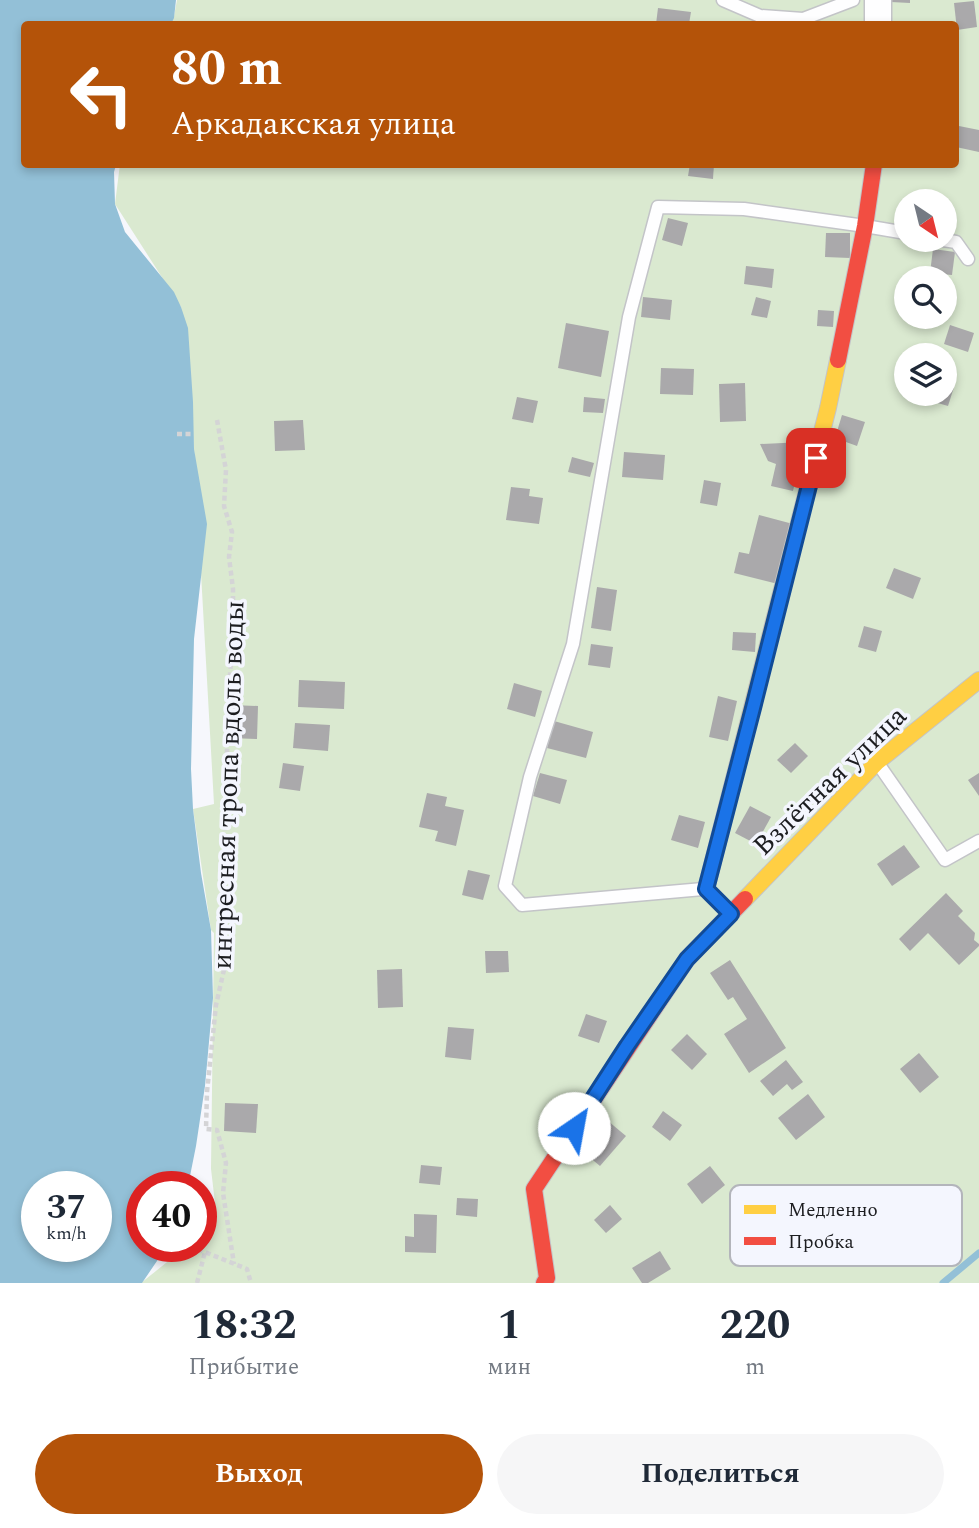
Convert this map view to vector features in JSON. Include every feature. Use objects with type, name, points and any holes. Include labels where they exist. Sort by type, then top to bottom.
[{"type":"street","points":[[878,0],[878,21]]},
{"type":"street","points":[[731,914],[706,889],[828,408],[865,226],[873,168]]},
{"type":"street","name":"Взлётная улица","points":[[544,1283],[547,1278],[534,1189],[687,959],[877,762],[979,680]]},
{"type":"lane","points":[[723,0],[760,16],[803,19],[849,1]]},
{"type":"lane","points":[[706,889],[522,905],[505,886],[530,777],[573,644],[629,317],[658,207],[744,209],[894,231]]},
{"type":"lane","points":[[957,243],[968,258]]},
{"type":"lane","points":[[877,762],[945,860],[979,841]]},
{"type":"path","name":"интресная тропа вдоль воды","points":[[217,420],[226,470],[224,506],[232,532],[229,557],[233,589],[233,631],[227,720],[223,862],[226,961],[216,1005],[206,1129],[217,1130],[226,1163],[223,1194],[234,1264]]},
{"type":"path","points":[[177,433],[194,434]]},
{"type":"path","points":[[217,1257],[247,1269],[251,1283]]},
{"type":"path","points":[[197,1283],[202,1262]]},
{"type":"green space","points":[[177,0],[979,0],[979,1283],[141,1283],[167,1262],[217,1262],[217,1171],[211,1169],[214,933],[211,930],[193,809],[214,804],[194,449],[181,307],[115,204],[120,168],[959,168],[959,21],[172,21]]},
{"type":"water","points":[[0,0],[176,0],[172,21],[21,21],[21,168],[115,168],[115,204],[125,232],[174,292],[188,328],[194,449],[207,524],[194,639],[191,769],[193,809],[211,930],[213,998],[205,1086],[191,1171],[126,1171],[126,1262],[156,1262],[142,1283],[0,1283]]},
{"type":"building","points":[[910,0],[910,3],[891,2]]},
{"type":"building","points":[[974,1],[977,27],[959,30],[954,3]]},
{"type":"building","points":[[658,8],[691,12],[690,21],[656,21]]},
{"type":"building","points":[[959,126],[979,130],[979,152],[959,148]]},
{"type":"building","points":[[689,168],[714,168],[713,179],[688,176]]},
{"type":"building","points":[[668,218],[688,223],[682,246],[662,240]]},
{"type":"building","points":[[826,233],[850,233],[850,258],[825,257]]},
{"type":"building","points":[[933,252],[955,252],[953,266],[931,266]]},
{"type":"building","points":[[746,266],[774,269],[772,288],[744,284]]},
{"type":"building","points":[[643,297],[672,300],[670,320],[641,317]]},
{"type":"building","points":[[756,297],[771,301],[767,318],[751,315]]},
{"type":"building","points":[[818,310],[834,311],[833,327],[817,326]]},
{"type":"building","points":[[566,323],[609,331],[601,377],[558,368]]},
{"type":"building","points":[[957,327],[974,333],[968,352],[957,348],[957,343],[944,343],[949,329]]},
{"type":"building","points":[[661,368],[694,369],[693,395],[660,394]]},
{"type":"building","points":[[745,383],[746,421],[720,422],[719,384]]},
{"type":"building","points":[[517,397],[538,401],[533,423],[512,419]]},
{"type":"building","points":[[584,397],[605,399],[603,413],[583,412]]},
{"type":"building","points":[[842,415],[865,422],[857,446],[835,438]]},
{"type":"building","points":[[303,420],[305,450],[275,451],[274,421]]},
{"type":"building","points":[[804,442],[793,491],[771,486],[776,464],[768,461],[760,444]]},
{"type":"building","points":[[624,452],[665,455],[663,480],[622,477]]},
{"type":"building","points":[[572,457],[594,463],[590,477],[568,472]]},
{"type":"building","points":[[704,480],[721,483],[717,506],[700,503]]},
{"type":"building","points":[[511,487],[530,489],[529,496],[543,498],[539,524],[506,520]]},
{"type":"building","points":[[759,515],[793,524],[778,584],[734,573],[739,552],[749,554]]},
{"type":"building","points":[[894,568],[921,578],[913,599],[886,588]]},
{"type":"building","points":[[597,587],[617,590],[611,631],[591,628]]},
{"type":"building","points":[[864,626],[882,631],[876,652],[858,647]]},
{"type":"building","points":[[733,632],[756,633],[755,652],[732,650]]},
{"type":"building","points":[[591,644],[613,647],[610,668],[588,665]]},
{"type":"building","points":[[299,680],[345,682],[344,709],[298,707]]},
{"type":"building","points":[[514,683],[542,691],[535,717],[507,709]]},
{"type":"building","points":[[718,696],[737,701],[728,741],[709,737]]},
{"type":"building","points":[[231,705],[258,706],[257,739],[230,738]]},
{"type":"building","points":[[554,721],[593,732],[586,758],[547,748]]},
{"type":"building","points":[[295,723],[330,725],[328,751],[293,748]]},
{"type":"building","points":[[795,743],[808,756],[791,773],[777,760]]},
{"type":"building","points":[[283,763],[304,766],[300,791],[279,788]]},
{"type":"building","points":[[540,773],[567,780],[560,804],[533,796]]},
{"type":"building","points":[[979,773],[979,796],[968,780]]},
{"type":"building","points":[[427,793],[447,797],[445,806],[464,810],[456,846],[435,841],[438,831],[419,827]]},
{"type":"building","points":[[750,806],[771,817],[756,844],[735,833]]},
{"type":"building","points":[[679,815],[705,822],[698,848],[671,840]]},
{"type":"building","points":[[904,845],[920,867],[892,886],[877,864]]},
{"type":"building","points":[[468,870],[490,875],[483,900],[462,895]]},
{"type":"building","points":[[946,893],[963,911],[958,916],[975,933],[974,940],[979,944],[959,965],[928,933],[910,951],[899,939]]},
{"type":"building","points":[[485,951],[508,951],[509,972],[486,973]]},
{"type":"building","points":[[730,960],[786,1048],[749,1073],[724,1034],[747,1019],[733,997],[728,1000],[710,973]]},
{"type":"building","points":[[402,969],[403,1007],[378,1008],[377,970]]},
{"type":"building","points":[[586,1014],[607,1021],[599,1043],[578,1036]]},
{"type":"building","points":[[448,1027],[474,1029],[471,1060],[445,1057]]},
{"type":"building","points":[[687,1034],[707,1054],[692,1070],[671,1050]]},
{"type":"building","points":[[919,1053],[939,1077],[920,1093],[900,1069]]},
{"type":"building","points":[[786,1060],[803,1082],[792,1090],[787,1084],[773,1096],[760,1081]]},
{"type":"building","points":[[808,1094],[825,1117],[796,1140],[778,1118]]},
{"type":"building","points":[[225,1103],[258,1104],[256,1133],[224,1131]]},
{"type":"building","points":[[663,1111],[682,1125],[670,1141],[652,1127]]},
{"type":"building","points":[[608,1121],[626,1136],[600,1166],[582,1151]]},
{"type":"building","points":[[421,1165],[442,1167],[440,1185],[419,1183]]},
{"type":"building","points":[[710,1166],[725,1185],[702,1204],[687,1184]]},
{"type":"building","points":[[457,1198],[478,1199],[477,1217],[456,1215]]},
{"type":"building","points":[[610,1205],[622,1219],[606,1233],[594,1220]]},
{"type":"building","points":[[414,1214],[437,1215],[436,1253],[405,1252],[405,1236],[414,1237]]},
{"type":"building","points":[[660,1251],[671,1269],[648,1283],[642,1283],[632,1268]]},
{"type":"waterway","points":[[943,1283],[979,1253]]},
{"type":"traffic: slow","points":[[731,914],[706,889],[838,360]]},
{"type":"traffic: slow","points":[[745,899],[877,762],[979,680]]},
{"type":"traffic: jam","points":[[838,360],[865,226],[873,168]]},
{"type":"traffic: jam","points":[[544,1283],[547,1278],[534,1189],[687,959],[745,899]]},
{"type":"route","points":[[574,1128],[687,959],[731,914],[706,889],[816,458]]}]
